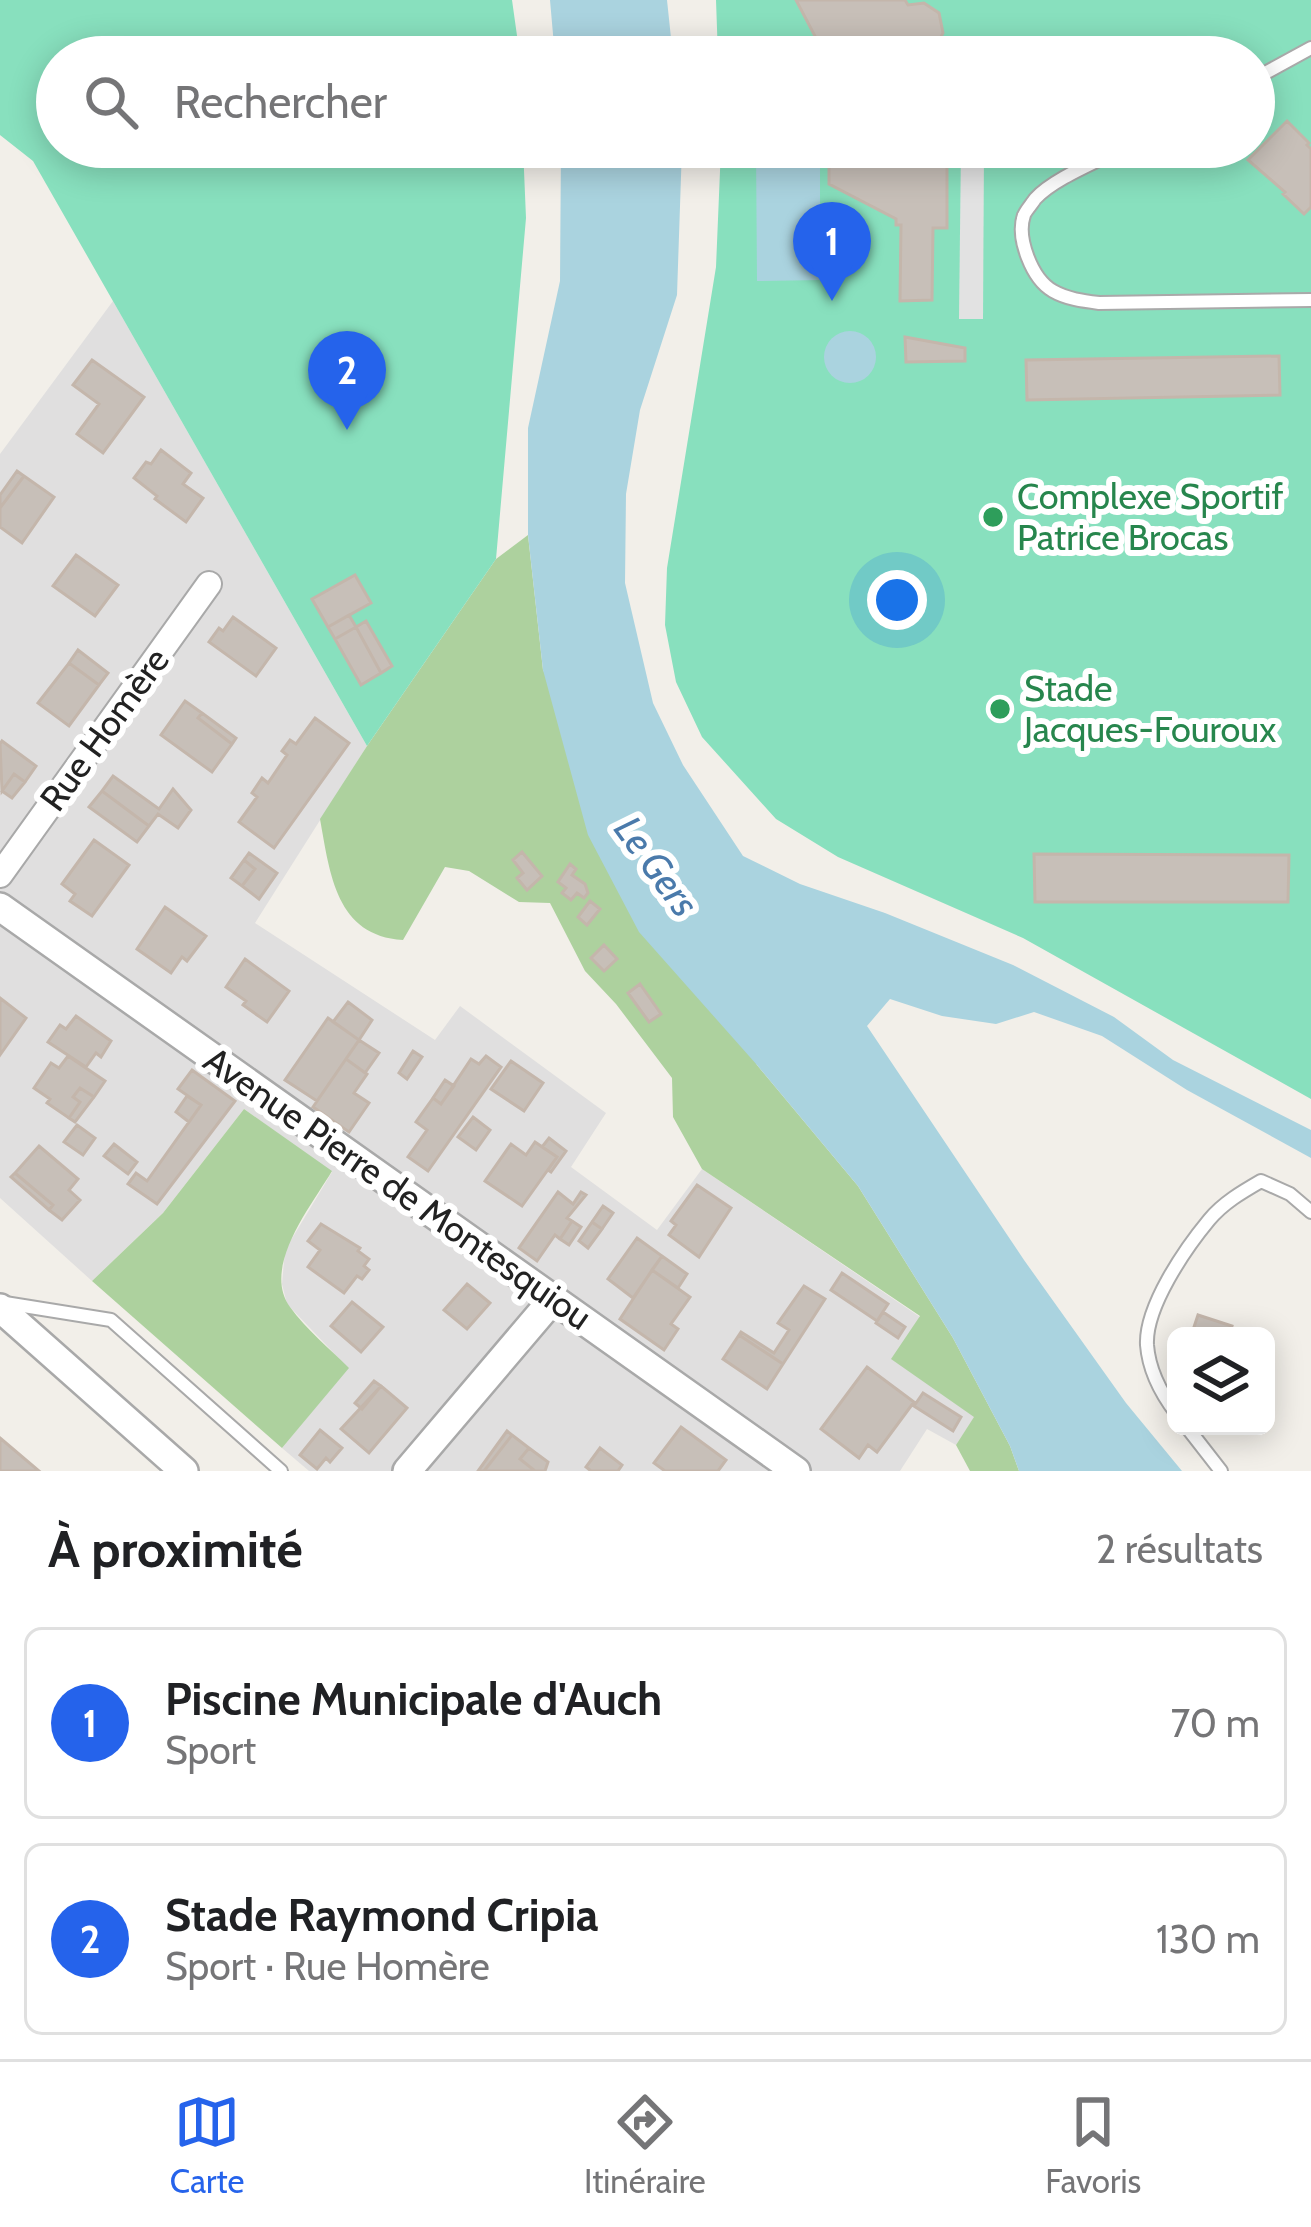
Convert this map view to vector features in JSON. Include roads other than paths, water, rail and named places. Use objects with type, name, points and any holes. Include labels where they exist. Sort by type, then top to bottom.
[{"type":"street","name":"Rue Homère","points":[[0,875],[208,584]]},
{"type":"street","name":"Avenue Pierre de Montesquiou","points":[[0,907],[796,1471]]},
{"type":"street","points":[[407,1471],[554,1298]]},
{"type":"street","points":[[0,1305],[184,1471]]},
{"type":"lane","points":[[1275,68],[1311,48]]},
{"type":"lane","points":[[1087,168],[1039,195],[1024,214],[1027,255],[1054,292],[1099,303],[1311,301]]},
{"type":"lane","points":[[1167,1402],[1150,1368],[1147,1339],[1157,1300],[1210,1219],[1236,1195],[1261,1181],[1289,1194],[1311,1212]]},
{"type":"lane","points":[[0,1305],[111,1321],[281,1471]]},
{"type":"lane","points":[[1193,1435],[1221,1471]]},
{"type":"water","points":[[550,0],[667,0],[671,36],[553,36]]},
{"type":"water","name":"Le Gers","points":[[561,168],[681,168],[677,295],[640,410],[626,494],[625,583],[653,703],[683,765],[743,856],[800,884],[1013,965],[1114,1017],[1173,1060],[1311,1130],[1311,1158],[1187,1090],[1102,1036],[1034,1012],[996,1024],[942,1016],[890,999],[867,1026],[1024,1260],[1126,1403],[1182,1471],[1019,1471],[953,1338],[858,1186],[639,932],[588,835],[543,670],[528,535],[528,428],[560,281]]},
{"type":"water","points":[[756,168],[820,168],[820,280],[757,281]]},
{"type":"water","points":[[850,331],[868,339],[876,357],[868,375],[850,383],[832,375],[824,357],[832,339]]},
{"type":"place","name":"Piscine Municipale d'Auch","points":[[832,301]]},
{"type":"place","name":"Stade Raymond Cripia","points":[[347,430]]},
{"type":"place","name":"Complexe Sportif Patrice Brocas","points":[[993,517]]},
{"type":"place","name":"Stade Jacques-Fouroux","points":[[1000,709]]}]
